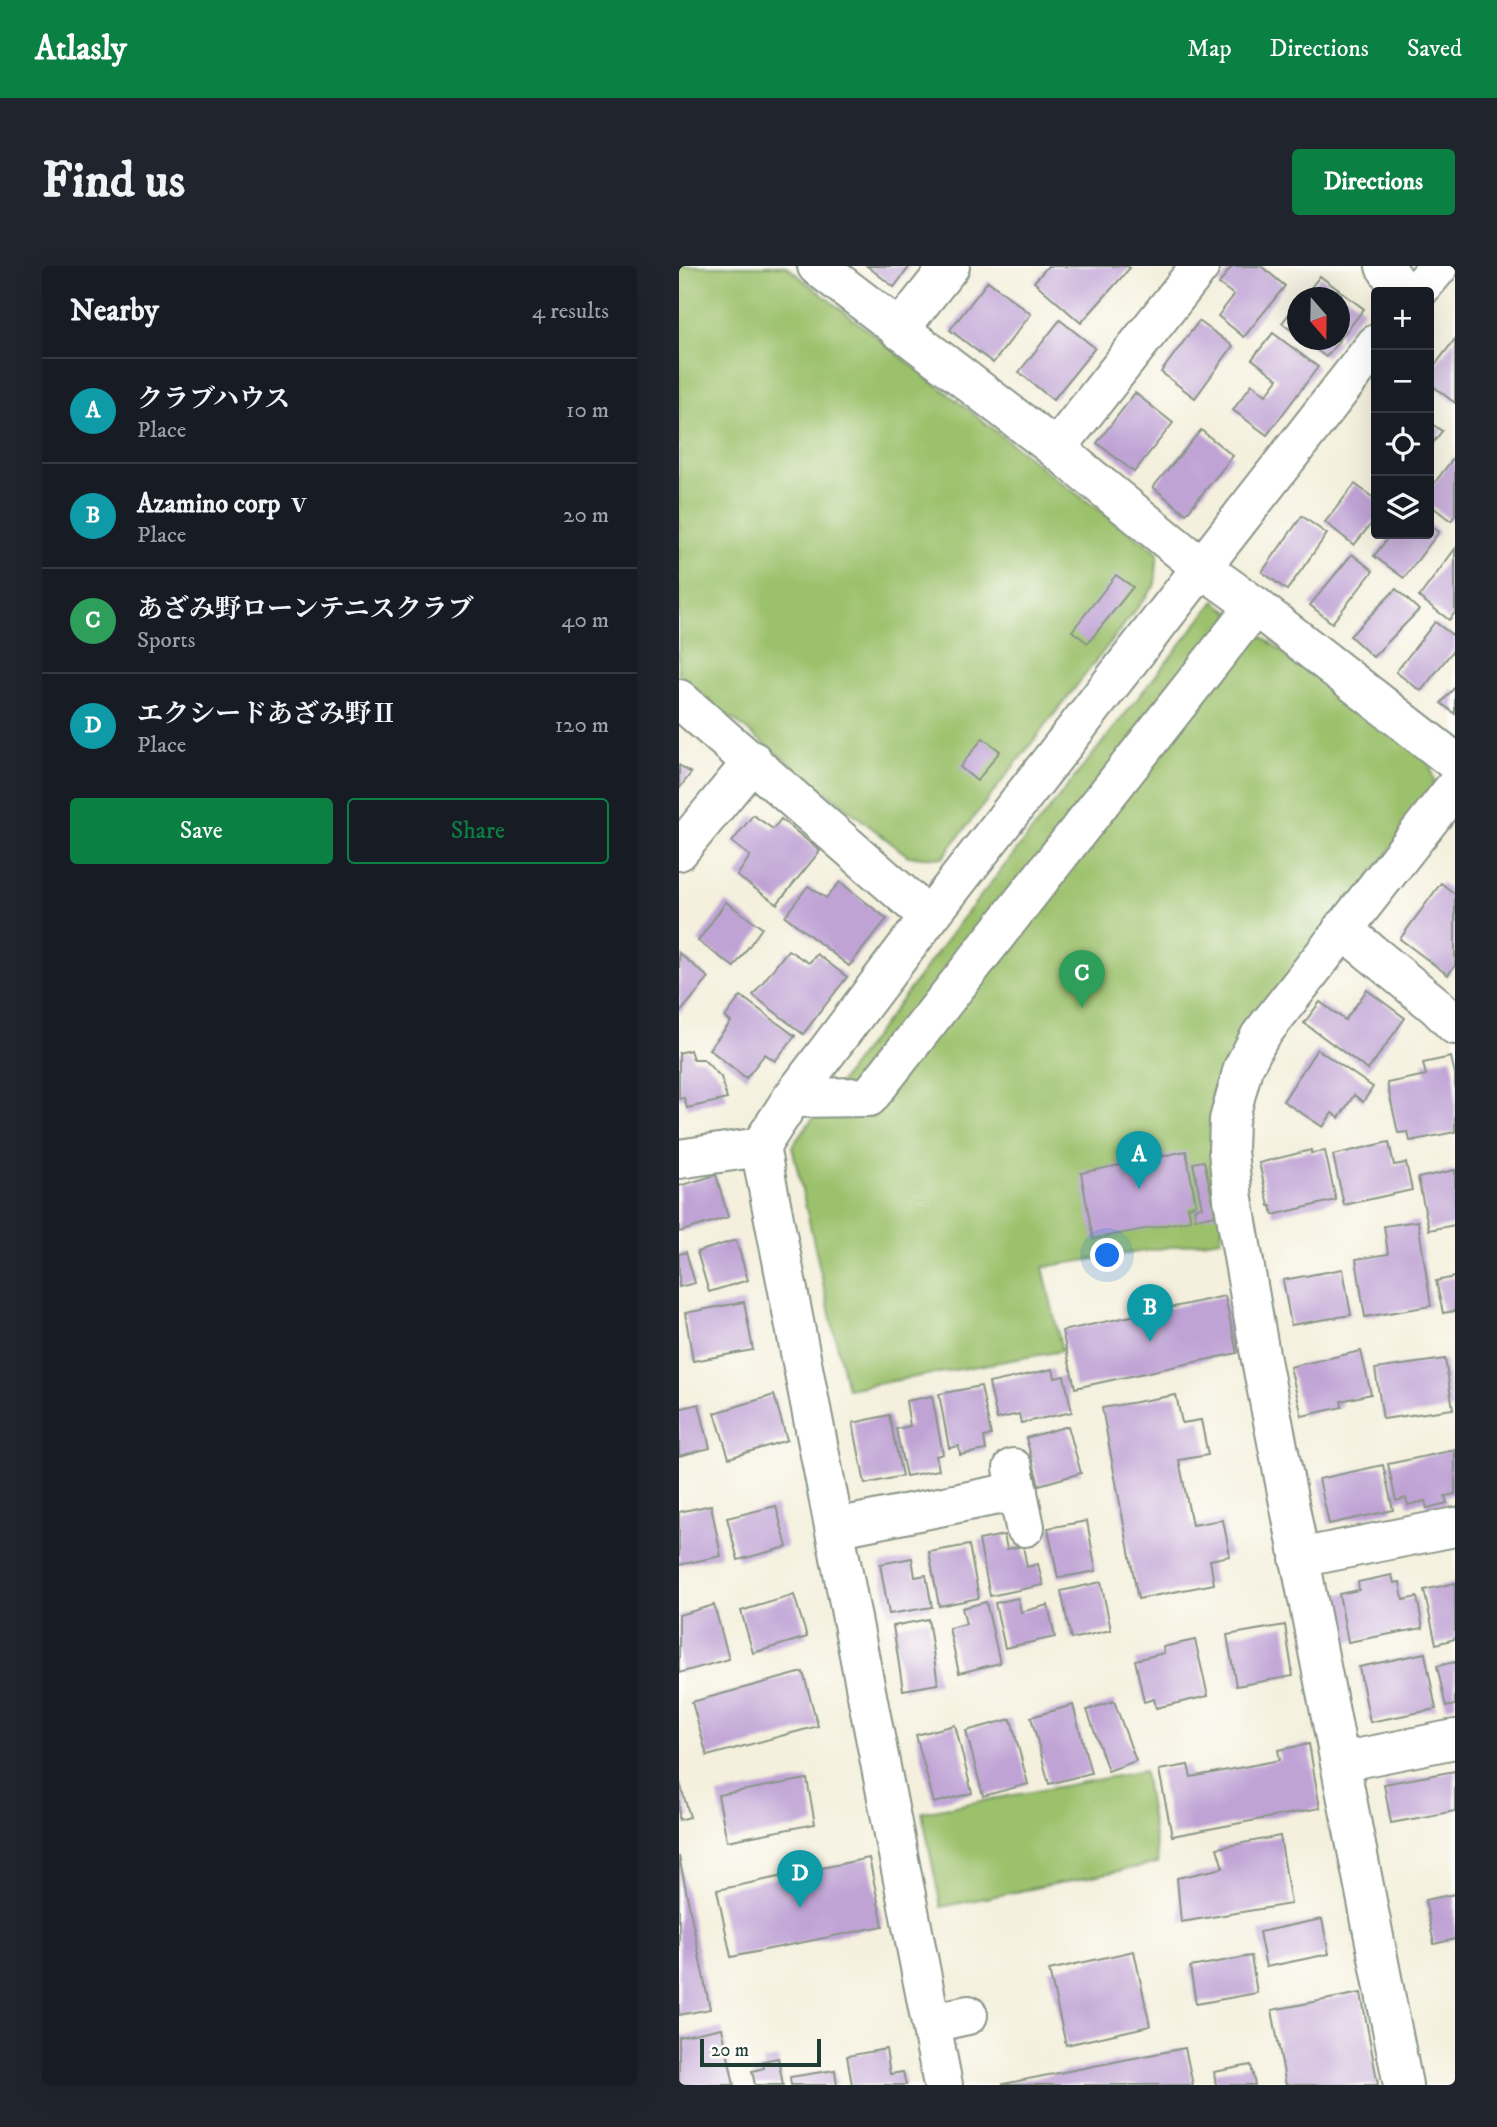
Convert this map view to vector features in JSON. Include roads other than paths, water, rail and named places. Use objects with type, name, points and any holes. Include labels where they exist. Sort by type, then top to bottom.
[{"type":"street","points":[[817,266],[1056,449],[1202,568],[1455,762]]},
{"type":"street","points":[[899,330],[950,266]]},
{"type":"street","points":[[1056,449],[1200,266]]},
{"type":"street","points":[[1385,266],[1399,287]]},
{"type":"street","points":[[1421,287],[1439,266]]},
{"type":"street","points":[[943,2085],[760,1147],[792,1098],[929,917],[1371,350]]},
{"type":"street","points":[[792,1098],[869,1097],[1255,606]]},
{"type":"street","points":[[679,699],[929,917]]},
{"type":"street","points":[[679,851],[753,761]]},
{"type":"street","points":[[1403,2085],[1261,1360],[1233,1199],[1228,1150],[1229,1120],[1243,1068],[1259,1036],[1455,787]]},
{"type":"street","points":[[1342,929],[1437,1006],[1455,1025]]},
{"type":"street","points":[[679,1159],[760,1147]]},
{"type":"street","points":[[835,1528],[1019,1495]]},
{"type":"street","points":[[1299,1558],[1455,1527]]},
{"type":"street","points":[[1340,1762],[1455,1739]]},
{"type":"street","points":[[931,2022],[968,2015]]},
{"type":"place","name":"あざみ野ローンテニスクラブ","points":[[1082,1008]]},
{"type":"place","name":"クラブハウス","points":[[1139,1189]]},
{"type":"place","name":"Azamino corp ⅴ","points":[[1150,1342]]},
{"type":"place","name":"エクシードあざみ野Ⅱ","points":[[800,1908]]}]
